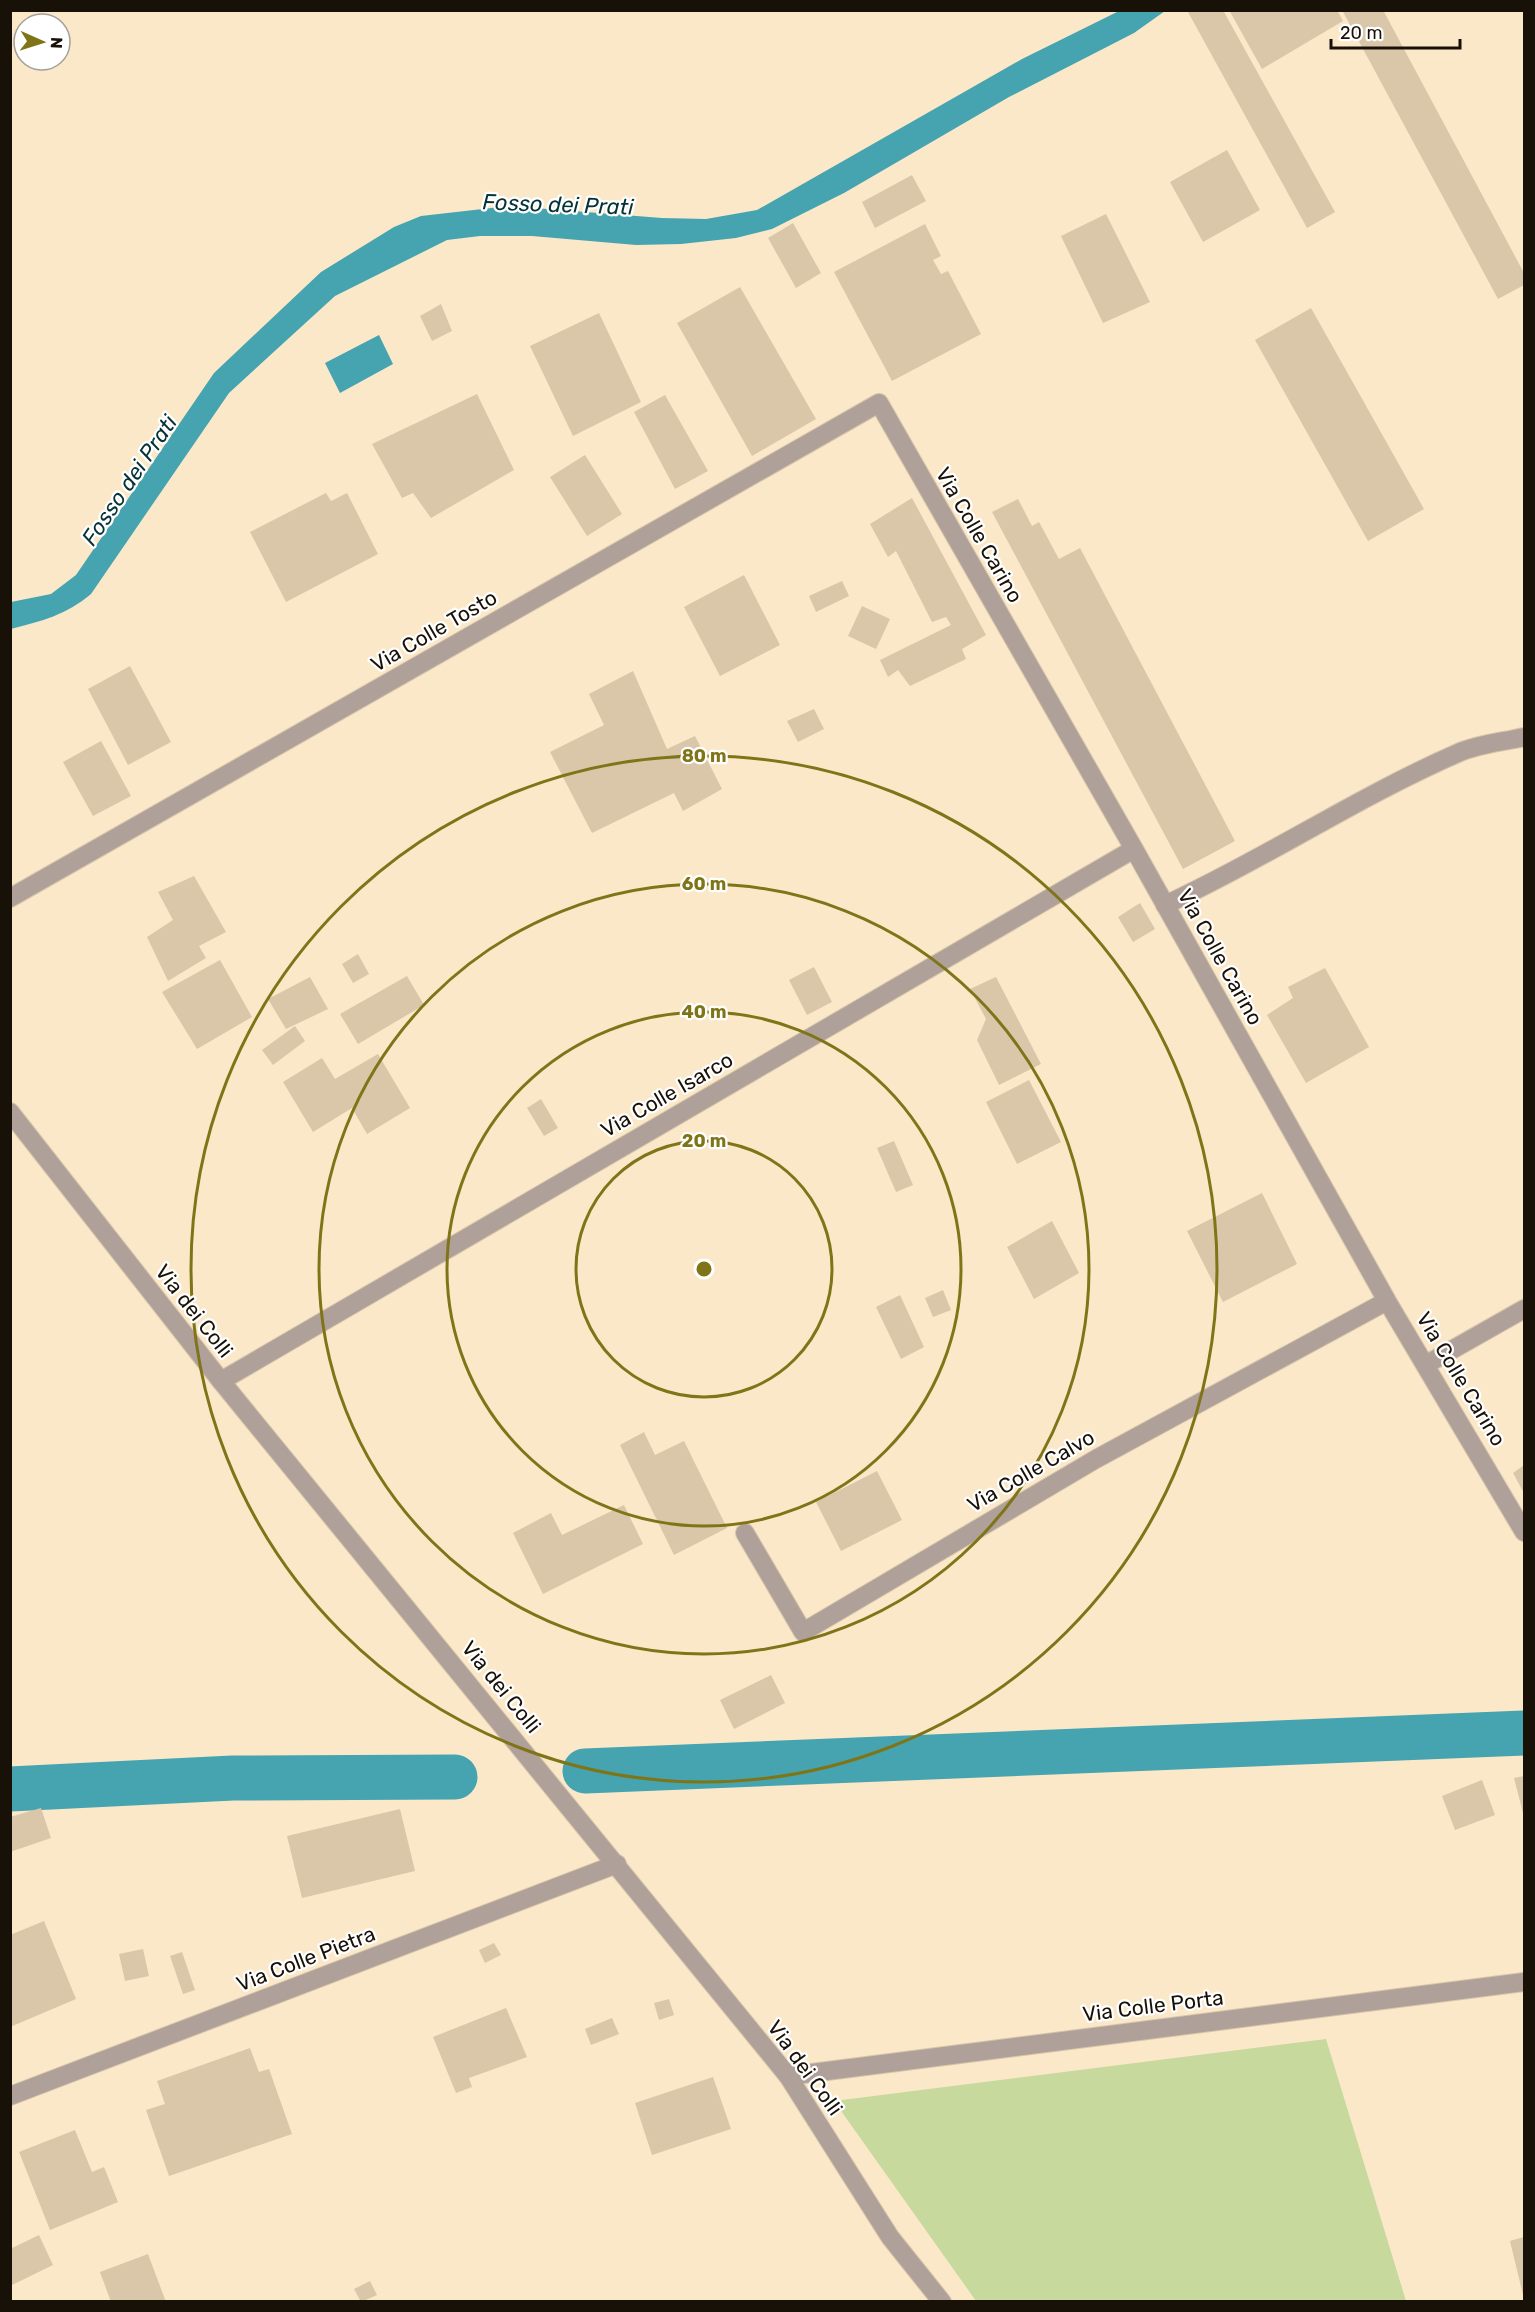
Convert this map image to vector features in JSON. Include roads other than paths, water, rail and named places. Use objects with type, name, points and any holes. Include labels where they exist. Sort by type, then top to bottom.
[{"type":"street","name":"Via Colle Carino","points":[[879,403],[1134,849],[1388,1301],[1524,1532]]},
{"type":"street","name":"Via Colle Tosto","points":[[10,898],[879,403]]},
{"type":"street","points":[[1165,905],[1216,882],[1355,804],[1460,752],[1524,737]]},
{"type":"street","name":"Via Colle Isarco","points":[[221,1380],[1134,849]]},
{"type":"street","name":"Via dei Colli","points":[[10,1112],[221,1380],[788,2076],[890,2237],[942,2301]]},
{"type":"street","name":"Via Colle Calvo","points":[[746,1533],[803,1632],[1096,1459],[1388,1301]]},
{"type":"street","points":[[1427,1364],[1524,1309]]},
{"type":"street","name":"Via Colle Pietra","points":[[10,2096],[617,1864]]},
{"type":"street","name":"Via Colle Porta","points":[[788,2076],[1524,1982]]},
{"type":"water","points":[[1119,11],[1165,11],[1134,33],[1009,97],[844,193],[772,229],[736,238],[681,244],[636,245],[532,236],[480,236],[447,240],[335,296],[229,393],[91,594],[63,612],[11,629],[11,602],[51,594],[76,575],[214,373],[321,272],[394,227],[421,216],[509,206],[662,218],[706,219],[757,210],[1022,59]]},
{"type":"water","points":[[379,335],[393,364],[340,393],[325,363]]},
{"type":"waterway","points":[[585,1771],[1524,1733]]},
{"type":"waterway","points":[[10,1789],[233,1778],[455,1777]]},
{"type":"water label","name":"Fosso dei Prati","points":[[558,204]]},
{"type":"water label","name":"Fosso dei Prati","points":[[129,480]]}]
